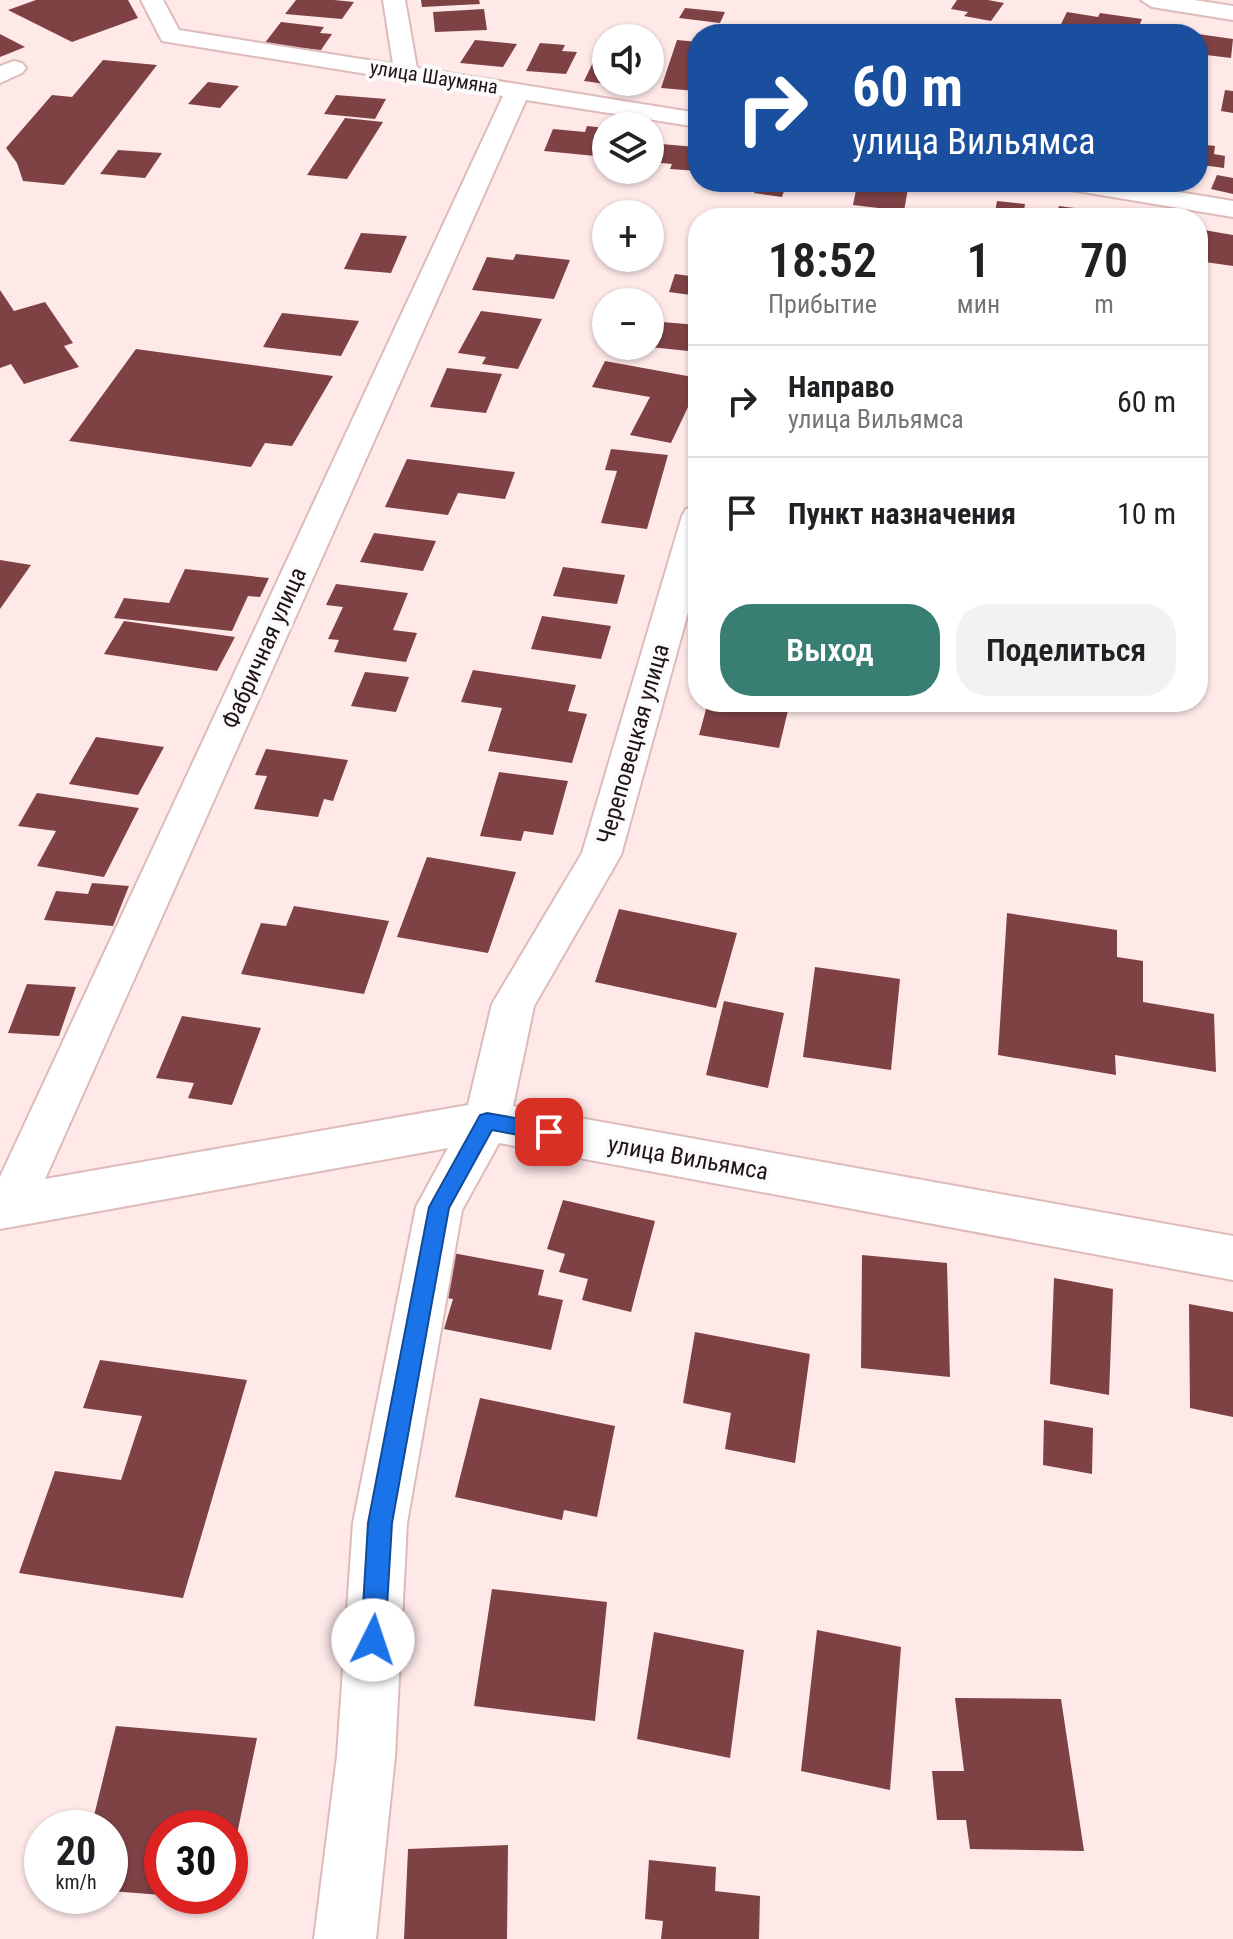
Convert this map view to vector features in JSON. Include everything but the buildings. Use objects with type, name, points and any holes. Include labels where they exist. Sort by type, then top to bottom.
[{"type":"street","name":"улица Шаумяна","points":[[152,0],[170,36],[688,118]]},
{"type":"street","points":[[394,0],[406,73]]},
{"type":"street","points":[[1152,0],[1233,13]]},
{"type":"street","name":"Фабричная улица","points":[[5,1207],[518,90]]},
{"type":"street","points":[[1131,192],[1233,209]]},
{"type":"street","name":"Череповецкая улица","points":[[345,1939],[366,1756],[380,1523],[439,1207],[487,1121],[513,1004],[601,855],[688,551]]},
{"type":"street","name":"улица Вильямса","points":[[5,1207],[487,1121],[1233,1258]]},
{"type":"route","points":[[373,1640],[380,1523],[439,1207],[487,1121],[549,1132]]}]
